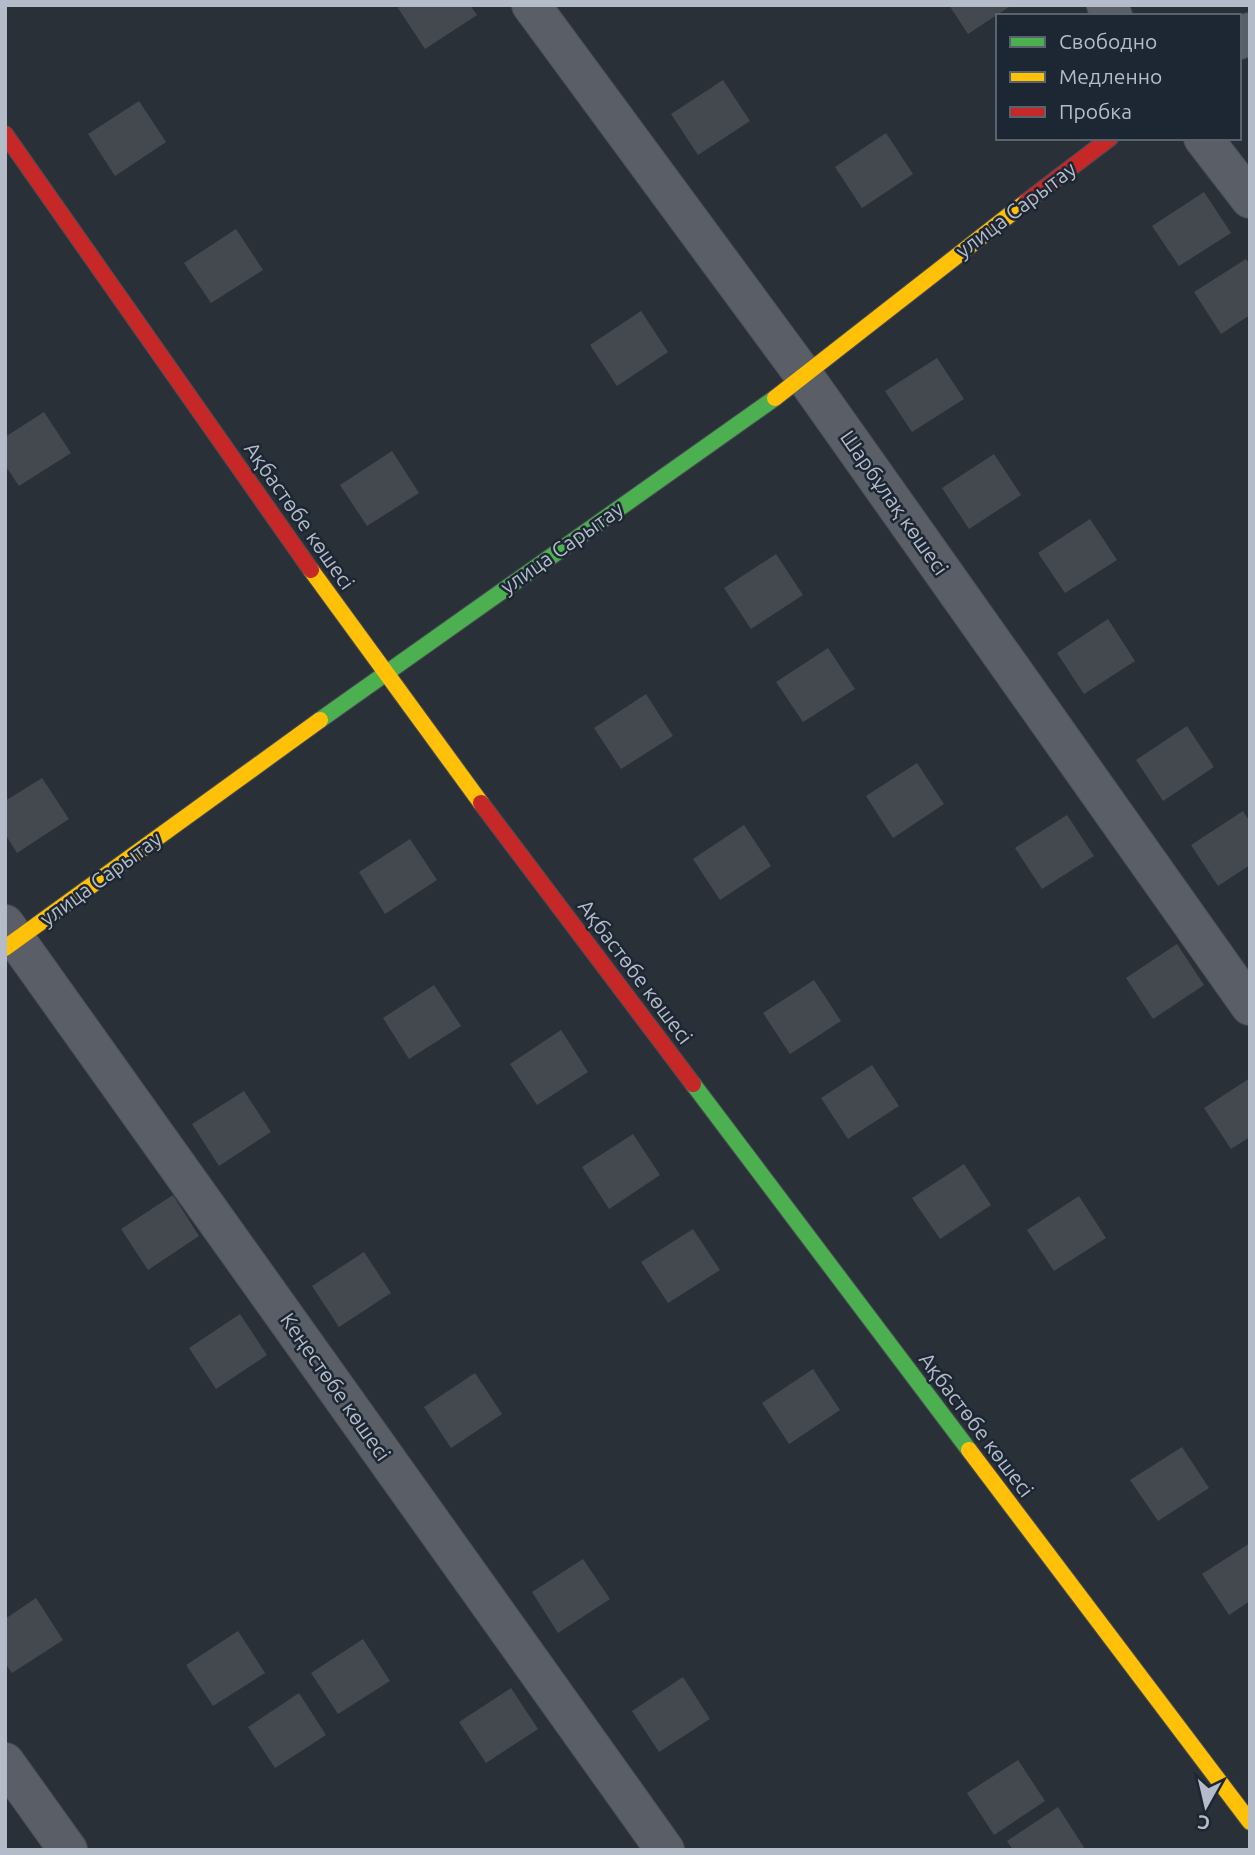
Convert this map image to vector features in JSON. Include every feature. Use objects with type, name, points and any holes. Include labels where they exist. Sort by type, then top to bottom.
[{"type":"street","name":"Шарбұлақ көшесі","points":[[531,5],[805,377],[1250,1006]]},
{"type":"street","name":"Ақбастөбе көшесі","points":[[5,134],[384,674],[1250,1822]]},
{"type":"street","name":"улица Сарытау","points":[[9,937],[805,377],[901,297],[1107,140]]},
{"type":"street","points":[[1205,140],[1250,199]]},
{"type":"street","name":"Кеңестөбе көшесі","points":[[9,937],[665,1850]]},
{"type":"street","points":[[5,1762],[68,1850]]},
{"type":"building","points":[[402,5],[470,5],[477,15],[425,49],[398,8]]},
{"type":"building","points":[[949,5],[1012,5],[996,14],[968,34]]},
{"type":"building","points":[[723,80],[750,121],[698,155],[671,114]]},
{"type":"building","points":[[139,101],[166,142],[115,176],[88,134]]},
{"type":"building","points":[[886,133],[913,174],[862,208],[835,167]]},
{"type":"building","points":[[1204,192],[1231,233],[1179,266],[1152,226]]},
{"type":"building","points":[[236,229],[263,270],[211,303],[184,263]]},
{"type":"building","points":[[1246,259],[1250,265],[1250,315],[1221,334],[1194,292]]},
{"type":"building","points":[[641,311],[668,352],[617,386],[590,345]]},
{"type":"building","points":[[937,358],[964,399],[912,432],[885,391]]},
{"type":"building","points":[[44,412],[71,453],[19,486],[5,465],[5,437]]},
{"type":"building","points":[[392,451],[419,493],[367,526],[340,485]]},
{"type":"building","points":[[994,454],[1021,495],[969,529],[942,488]]},
{"type":"building","points":[[1090,519],[1117,560],[1065,593],[1038,553]]},
{"type":"building","points":[[776,554],[803,595],[751,629],[724,588]]},
{"type":"building","points":[[1108,619],[1135,661],[1084,694],[1057,653]]},
{"type":"building","points":[[828,648],[855,689],[803,722],[776,682]]},
{"type":"building","points":[[646,694],[673,736],[621,769],[594,728]]},
{"type":"building","points":[[1187,726],[1214,767],[1163,801],[1136,760]]},
{"type":"building","points":[[917,763],[944,804],[893,838],[866,796]]},
{"type":"building","points":[[42,778],[69,819],[17,853],[5,834],[5,801]]},
{"type":"building","points":[[1243,811],[1250,822],[1250,865],[1218,886],[1191,845]]},
{"type":"building","points":[[1067,815],[1094,856],[1042,889],[1015,848]]},
{"type":"building","points":[[744,825],[771,866],[720,900],[693,859]]},
{"type":"building","points":[[410,839],[437,880],[385,914],[359,872]]},
{"type":"building","points":[[1177,944],[1204,985],[1153,1019],[1126,978]]},
{"type":"building","points":[[814,980],[841,1021],[790,1054],[763,1013]]},
{"type":"building","points":[[434,985],[461,1026],[409,1059],[383,1018]]},
{"type":"building","points":[[561,1030],[588,1072],[537,1105],[510,1064]]},
{"type":"building","points":[[872,1065],[899,1106],[848,1139],[821,1098]]},
{"type":"building","points":[[1250,1078],[1250,1137],[1231,1149],[1204,1108]]},
{"type":"building","points":[[244,1091],[271,1132],[219,1166],[192,1124]]},
{"type":"building","points":[[633,1134],[660,1175],[609,1209],[582,1167]]},
{"type":"building","points":[[964,1164],[991,1205],[940,1239],[912,1198]]},
{"type":"building","points":[[173,1195],[199,1236],[148,1270],[121,1229]]},
{"type":"building","points":[[1079,1196],[1106,1238],[1054,1271],[1027,1230]]},
{"type":"building","points":[[693,1229],[720,1270],[668,1303],[641,1262]]},
{"type":"building","points":[[364,1252],[391,1293],[339,1327],[312,1286]]},
{"type":"building","points":[[240,1314],[267,1355],[216,1389],[189,1348]]},
{"type":"building","points":[[813,1369],[840,1410],[789,1444],[762,1403]]},
{"type":"building","points":[[475,1373],[502,1414],[451,1448],[424,1407]]},
{"type":"building","points":[[1182,1447],[1209,1488],[1158,1521],[1130,1480]]},
{"type":"building","points":[[1250,1543],[1250,1601],[1229,1615],[1202,1574]]},
{"type":"building","points":[[583,1559],[610,1599],[558,1633],[532,1592]]},
{"type":"building","points":[[36,1598],[63,1640],[12,1673],[5,1663],[5,1619]]},
{"type":"building","points":[[238,1631],[265,1673],[213,1706],[186,1665]]},
{"type":"building","points":[[363,1639],[390,1681],[338,1714],[311,1673]]},
{"type":"building","points":[[683,1677],[710,1719],[659,1752],[632,1711]]},
{"type":"building","points":[[511,1688],[538,1729],[486,1763],[459,1722]]},
{"type":"building","points":[[299,1693],[326,1735],[275,1768],[248,1727]]},
{"type":"building","points":[[1018,1760],[1045,1801],[994,1835],[967,1793]]},
{"type":"building","points":[[1058,1807],[1085,1849],[1013,1850],[1007,1841]]},
{"type":"traffic: fast","points":[[320,720],[775,398]]},
{"type":"traffic: fast","points":[[693,1084],[969,1450]]},
{"type":"traffic: slow","points":[[775,398],[1026,202]]},
{"type":"traffic: slow","points":[[311,570],[481,803]]},
{"type":"traffic: slow","points":[[5,948],[320,720]]},
{"type":"traffic: slow","points":[[969,1450],[1250,1822]]},
{"type":"traffic: jam","points":[[5,134],[311,570]]},
{"type":"traffic: jam","points":[[1026,202],[1107,140]]},
{"type":"traffic: jam","points":[[481,803],[693,1084]]}]
